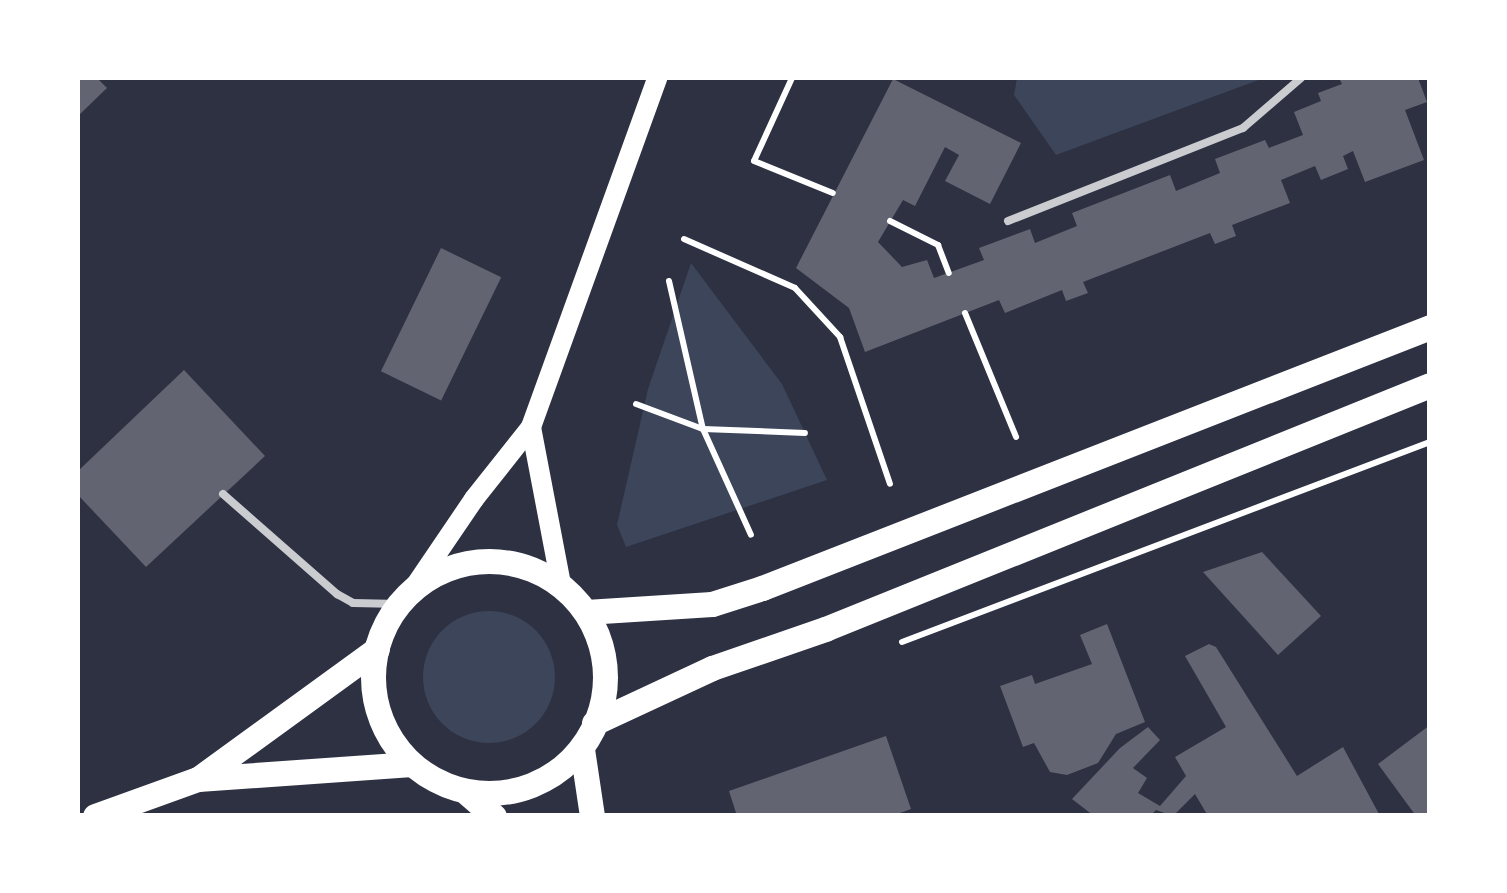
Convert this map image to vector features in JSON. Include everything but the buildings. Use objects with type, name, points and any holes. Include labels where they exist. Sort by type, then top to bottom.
[{"type":"main road","points":[[417,583],[461,562],[500,560],[533,568],[561,585],[586,612],[599,638],[604,667],[602,696],[582,749],[533,786],[500,794],[466,792],[437,782],[411,764],[391,741],[378,713],[372,680],[377,648],[399,604],[531,427],[657,78]]},
{"type":"main road","points":[[586,612],[712,604],[762,588],[1430,327]]},
{"type":"main road","points":[[594,724],[712,668],[825,629],[1430,385]]},
{"type":"main road","points":[[531,427],[561,585]]},
{"type":"main road","points":[[198,780],[377,648]]},
{"type":"main road","points":[[582,749],[592,816]]},
{"type":"main road","points":[[95,816],[198,780],[411,764]]},
{"type":"main road","points":[[466,792],[494,816]]},
{"type":"lane","points":[[1008,221],[1242,128],[1301,78]]},
{"type":"lane","points":[[224,494],[337,594],[354,603],[399,604]]},
{"type":"path","points":[[792,78],[754,161],[833,193]]},
{"type":"path","points":[[890,222],[938,245],[949,273]]},
{"type":"path","points":[[684,239],[795,288],[840,337],[890,484]]},
{"type":"path","points":[[669,280],[702,429],[752,535]]},
{"type":"path","points":[[965,313],[1016,438]]},
{"type":"path","points":[[636,404],[702,429],[805,434]]},
{"type":"path","points":[[892,646],[1430,442]]},
{"type":"shaded area","points":[[1017,78],[1264,78],[1056,155],[1014,95]]},
{"type":"shaded area","points":[[691,263],[782,384],[827,480],[626,547],[617,525],[648,389]]},
{"type":"shaded area","points":[[489,611],[514,616],[536,630],[550,652],[555,677],[550,702],[536,724],[514,738],[489,743],[464,738],[442,724],[428,702],[423,677],[428,652],[442,630],[464,616]]}]
